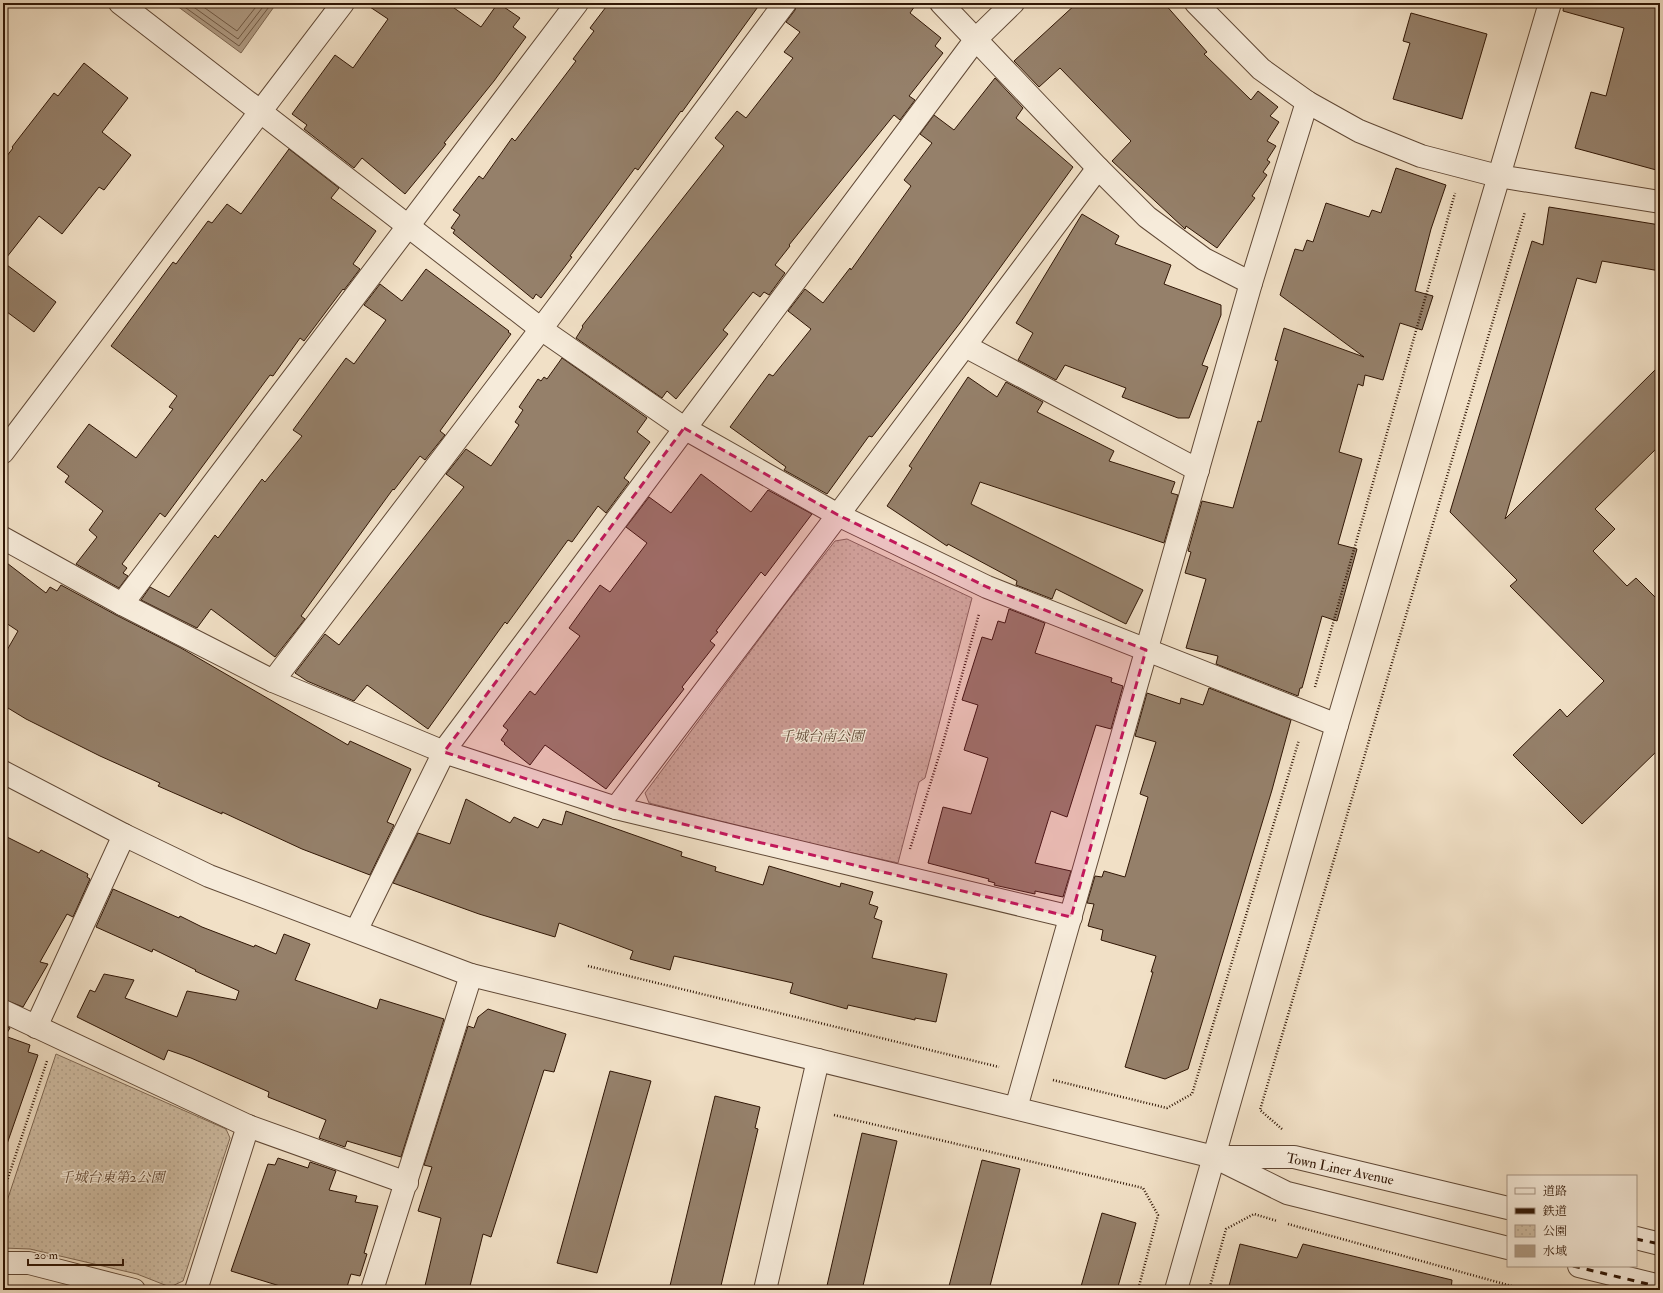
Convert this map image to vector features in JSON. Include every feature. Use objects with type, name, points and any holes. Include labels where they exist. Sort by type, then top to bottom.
[{"type":"street","points":[[120,3],[541,329],[684,428],[838,515],[987,587],[1337,725]]},
{"type":"street","points":[[3,452],[343,3]]},
{"type":"street","points":[[122,604],[578,3]]},
{"type":"street","points":[[273,681],[541,329],[784,3]]},
{"type":"street","points":[[941,3],[1098,168],[1147,217],[1204,259],[1251,283]]},
{"type":"street","points":[[356,931],[444,752],[684,428],[976,39],[1013,3]]},
{"type":"street","points":[[1196,3],[1260,68],[1307,102],[1360,131],[1422,156],[1498,176],[1660,202]]},
{"type":"street","points":[[1176,1290],[1337,725],[1550,3]]},
{"type":"street","points":[[1016,1108],[1251,283],[1307,102]]},
{"type":"street","points":[[616,808],[1098,168]]},
{"type":"street","points":[[964,346],[1198,470]]},
{"type":"street","points":[[3,538],[122,604],[273,681],[444,752],[616,808],[1071,917]]},
{"type":"street","points":[[3,772],[124,835],[209,876],[471,975],[1214,1157],[1287,1193],[1507,1248]]},
{"type":"street","points":[[45,1032],[124,835]]},
{"type":"street","points":[[372,1290],[407,1183],[471,975]]},
{"type":"street","points":[[3,1011],[248,1126],[407,1183]]},
{"type":"street","points":[[765,1290],[818,1060]]},
{"type":"street","points":[[196,1290],[248,1126]]},
{"type":"street","name":"Town Liner Avenue","points":[[1214,1157],[1294,1157],[1507,1208]]},
{"type":"street","points":[[1637,1238],[1660,1244]]},
{"type":"street","points":[[3,1263],[29,1263],[134,1290]]},
{"type":"street","points":[[1583,1267],[1660,1286]]},
{"type":"path","points":[[1307,714],[1455,192]]},
{"type":"path","points":[[1285,1131],[1260,1110],[1525,212]]},
{"type":"path","points":[[903,877],[911,845],[943,743],[987,587]]},
{"type":"path","points":[[3,1193],[45,1032]]},
{"type":"path","points":[[807,1108],[1143,1188],[1158,1215],[1138,1290]]},
{"type":"path","points":[[1209,1290],[1226,1229],[1254,1214],[1526,1290]]},
{"type":"highlighted area","points":[[684,428],[838,515],[987,587],[1146,650],[1071,917],[616,808],[444,752]]},
{"type":"green space","name":"千城台南公園","points":[[847,539],[972,598],[925,778],[919,782],[898,863],[793,840],[649,803],[645,793],[784,606],[835,541]]},
{"type":"green space","name":"千城台東第2公園","points":[[56,1054],[226,1129],[230,1138],[183,1281],[170,1287],[137,1274],[30,1249],[3,1248],[3,1218],[5,1207]]},
{"type":"water","points":[[173,3],[275,3],[276,4],[241,53]]},
{"type":"building","points":[[364,3],[447,3],[481,27],[498,3],[520,18],[513,27],[526,37],[494,81],[444,143],[446,144],[443,148],[405,194],[362,158],[354,168],[304,129],[307,125],[292,114],[335,55],[353,68],[388,19]]},
{"type":"building","points":[[609,3],[769,3],[766,8],[760,4],[638,170],[635,168],[541,298],[536,294],[533,299],[453,233],[455,230],[451,228],[460,215],[453,210],[479,176],[483,179],[512,138],[515,141],[576,61],[573,59],[594,31],[590,28]]},
{"type":"building","points":[[797,3],[917,3],[910,13],[941,38],[935,46],[943,53],[909,96],[915,100],[900,120],[894,115],[789,245],[790,246],[775,265],[785,273],[769,295],[764,292],[760,297],[753,292],[723,330],[728,334],[676,399],[667,391],[662,398],[576,338],[583,327],[582,326],[724,146],[715,138],[737,111],[746,118],[793,58],[784,52],[800,32],[786,22],[795,10]]},
{"type":"building","points":[[1077,3],[1164,3],[1207,52],[1204,54],[1251,100],[1258,91],[1278,107],[1270,116],[1279,122],[1267,141],[1276,146],[1267,160],[1270,162],[1263,172],[1267,175],[1252,196],[1255,198],[1217,248],[1186,226],[1185,229],[1112,161],[1131,141],[1060,68],[1039,87],[1014,61]]},
{"type":"building","points":[[1564,3],[1660,3],[1660,171],[1575,148],[1591,92],[1606,96],[1624,28],[1563,11]]},
{"type":"building","points":[[1411,13],[1487,34],[1462,119],[1393,99],[1410,43],[1403,41]]},
{"type":"building","points":[[84,63],[128,98],[102,132],[131,155],[104,190],[99,187],[62,234],[39,216],[3,262],[3,161],[54,93],[58,96]]},
{"type":"building","points":[[995,78],[1023,108],[1016,118],[1073,167],[960,323],[872,437],[869,436],[827,494],[784,470],[786,467],[730,427],[769,374],[773,376],[811,329],[788,311],[805,289],[823,303],[850,268],[851,270],[911,186],[904,180],[932,143],[920,134],[934,115],[954,130]]},
{"type":"building","points":[[289,149],[339,188],[331,198],[376,231],[353,264],[360,269],[344,290],[343,289],[304,341],[300,338],[273,376],[270,375],[165,517],[160,513],[122,564],[127,568],[123,573],[128,576],[119,588],[76,564],[97,537],[89,530],[103,511],[65,482],[69,476],[57,467],[89,424],[136,458],[173,409],[169,407],[177,396],[111,346],[173,262],[176,264],[208,221],[212,223],[227,204],[241,214]]},
{"type":"building","points":[[1396,168],[1446,185],[1431,229],[1415,291],[1433,296],[1422,330],[1400,323],[1383,380],[1365,375],[1363,386],[1358,384],[1339,452],[1362,459],[1338,544],[1357,549],[1337,621],[1322,616],[1302,688],[1300,688],[1298,696],[1216,664],[1218,656],[1186,648],[1206,579],[1185,573],[1191,552],[1188,551],[1202,501],[1233,508],[1258,421],[1261,422],[1278,361],[1275,360],[1284,328],[1364,357],[1280,295],[1295,249],[1303,251],[1307,240],[1313,242],[1326,203],[1369,217],[1372,210],[1381,213]]},
{"type":"building","points":[[1549,207],[1660,225],[1660,271],[1602,261],[1596,283],[1577,278],[1505,519],[1660,365],[1660,445],[1595,509],[1615,529],[1593,551],[1627,586],[1636,578],[1660,602],[1660,748],[1582,824],[1513,755],[1560,709],[1567,717],[1604,681],[1510,586],[1517,580],[1450,512],[1532,241],[1543,245]]},
{"type":"building","points":[[1082,214],[1119,236],[1115,244],[1171,265],[1164,284],[1221,305],[1221,315],[1202,365],[1208,367],[1189,418],[1178,418],[1122,397],[1126,388],[1065,365],[1056,380],[1018,360],[1033,333],[1016,323]]},
{"type":"building","points":[[3,262],[56,302],[34,332],[3,309]]},
{"type":"building","points":[[426,269],[511,334],[440,431],[445,435],[425,460],[420,456],[394,490],[393,489],[301,616],[305,619],[275,657],[211,609],[197,628],[141,600],[150,587],[169,597],[215,535],[218,538],[262,479],[265,482],[302,436],[293,430],[346,358],[354,364],[386,320],[364,305],[380,284],[402,301]]},
{"type":"building","points":[[562,358],[647,418],[637,432],[650,442],[624,478],[629,482],[606,513],[598,506],[572,542],[568,540],[507,624],[505,622],[428,729],[367,685],[354,701],[307,681],[295,673],[325,634],[339,645],[464,487],[446,474],[466,449],[491,466],[519,425],[515,422],[523,410],[519,407],[538,379],[541,381],[544,377],[547,379]]},
{"type":"building","points":[[968,377],[997,397],[1006,382],[1043,402],[1037,412],[1114,451],[1109,461],[1175,482],[1171,493],[1178,495],[1164,543],[980,482],[971,504],[1143,590],[1126,624],[1056,589],[1052,599],[1016,585],[1017,581],[948,544],[947,546],[887,506],[912,468],[909,466]]},
{"type":"building","points":[[701,474],[751,512],[768,490],[812,514],[765,576],[761,572],[716,631],[718,632],[710,641],[715,645],[682,687],[684,689],[606,789],[545,745],[530,765],[501,740],[508,730],[503,726],[530,691],[535,695],[580,636],[569,628],[600,585],[610,592],[647,543],[626,527],[649,497],[671,513]]},
{"type":"building","points":[[3,560],[46,593],[50,587],[57,591],[61,585],[181,648],[348,745],[350,741],[411,769],[387,822],[394,825],[370,875],[302,849],[222,812],[222,814],[158,786],[160,783],[100,756],[26,719],[3,705],[3,657],[18,631],[3,621]]},
{"type":"building","points":[[1009,609],[1045,623],[1035,653],[1112,678],[1111,682],[1123,686],[1111,729],[1096,725],[1067,817],[1051,811],[1035,863],[1071,871],[1063,897],[1035,891],[1035,894],[994,885],[995,883],[988,881],[989,879],[928,863],[943,807],[971,814],[988,758],[964,750],[978,705],[962,700],[982,637],[992,640],[998,621],[1005,623]]},
{"type":"building","points":[[1209,688],[1291,720],[1272,790],[1188,1069],[1165,1079],[1125,1067],[1153,972],[1151,972],[1156,956],[1101,940],[1103,930],[1088,926],[1094,904],[1087,903],[1095,876],[1102,877],[1104,871],[1125,877],[1148,797],[1140,794],[1156,742],[1135,736],[1147,693],[1180,704],[1181,698],[1203,705]]},
{"type":"building","points":[[466,799],[510,823],[514,817],[538,828],[543,819],[562,825],[566,811],[682,852],[681,856],[716,867],[715,871],[763,885],[769,866],[840,887],[841,883],[873,892],[869,904],[878,907],[874,918],[882,921],[872,958],[947,974],[936,1022],[915,1018],[915,1020],[848,1005],[847,1009],[790,993],[793,983],[674,956],[670,970],[630,959],[633,951],[559,923],[555,937],[479,914],[393,883],[418,833],[450,844]]},
{"type":"building","points":[[3,835],[39,853],[41,850],[88,874],[87,877],[90,879],[73,917],[67,914],[40,962],[48,964],[23,1007],[3,999]]},
{"type":"building","points":[[113,889],[179,918],[180,916],[202,927],[254,947],[255,945],[276,954],[284,934],[310,944],[295,980],[377,1009],[380,999],[444,1019],[401,1157],[347,1141],[345,1147],[319,1138],[326,1120],[268,1097],[269,1092],[191,1058],[168,1050],[164,1060],[77,1017],[90,990],[95,992],[104,974],[134,980],[125,998],[177,1017],[187,991],[236,1000],[239,991],[195,971],[196,970],[153,949],[152,952],[96,927]]},
{"type":"building","points":[[488,1009],[566,1034],[554,1072],[544,1070],[491,1237],[483,1234],[469,1290],[424,1290],[441,1218],[418,1211],[432,1167],[424,1165],[468,1026],[474,1028],[478,1017]]},
{"type":"building","points":[[3,1025],[10,1028],[5,1036],[30,1045],[28,1052],[38,1055],[7,1144],[3,1143]]},
{"type":"building","points":[[610,1071],[651,1081],[597,1273],[557,1263]]},
{"type":"building","points":[[715,1096],[760,1107],[755,1128],[758,1129],[720,1290],[669,1290]]},
{"type":"building","points":[[862,1133],[897,1141],[862,1290],[826,1290]]},
{"type":"building","points":[[278,1158],[308,1168],[310,1162],[336,1171],[329,1190],[357,1196],[355,1202],[378,1206],[364,1253],[367,1254],[360,1276],[351,1274],[346,1290],[293,1290],[231,1271],[268,1164],[275,1165]]},
{"type":"building","points":[[982,1160],[1020,1169],[989,1290],[948,1290]]},
{"type":"building","points":[[1102,1213],[1136,1223],[1117,1290],[1080,1290]]},
{"type":"building","points":[[1240,1244],[1297,1258],[1303,1244],[1452,1280],[1451,1290],[1228,1290]]},
{"type":"railway","points":[[1637,1239],[1660,1244]]},
{"type":"railway","points":[[1577,1267],[1660,1287]]}]
